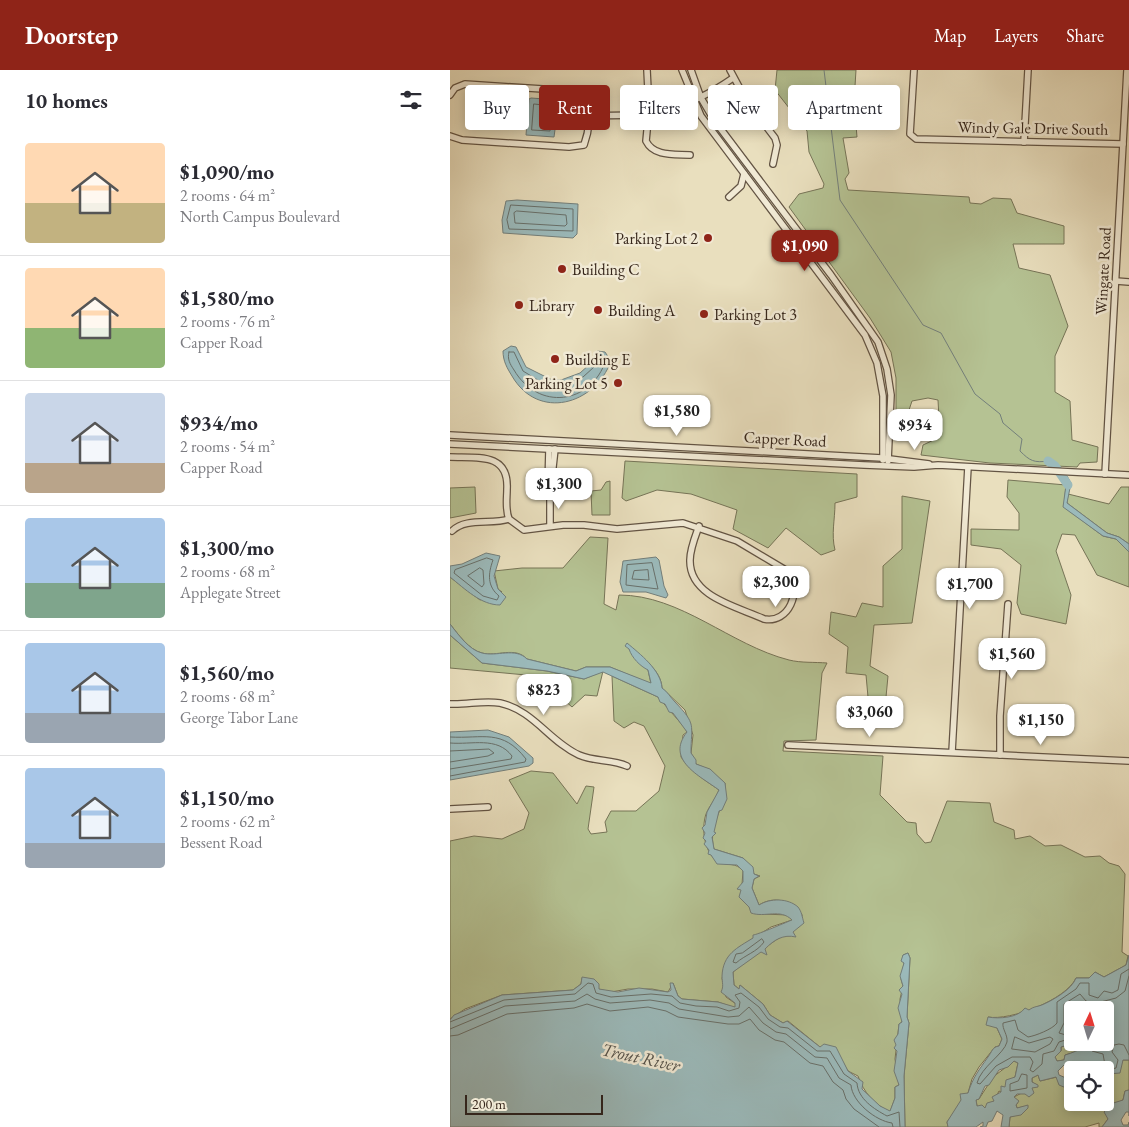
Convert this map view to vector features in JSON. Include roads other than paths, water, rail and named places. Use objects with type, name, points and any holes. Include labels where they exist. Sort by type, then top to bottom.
[{"type":"street","points":[[647,70],[647,85]]},
{"type":"street","points":[[682,70],[687,85]]},
{"type":"street","points":[[691,70],[701,98],[714,120],[868,325],[881,350],[892,404],[890,458],[886,466]]},
{"type":"street","points":[[730,70],[746,100],[775,138],[777,145],[772,164]]},
{"type":"street","name":"Windy Gale Drive South","points":[[914,70],[910,134],[913,138],[1123,144]]},
{"type":"street","points":[[1024,142],[1028,70]]},
{"type":"street","name":"Wingate Road","points":[[1105,474],[1127,70]]},
{"type":"street","points":[[698,99],[733,78]]},
{"type":"street","points":[[450,95],[455,88],[465,84],[539,89]]},
{"type":"street","points":[[698,110],[865,335],[877,363],[883,396],[882,458],[886,466]]},
{"type":"street","points":[[450,136],[462,140],[577,147],[584,145],[587,130]]},
{"type":"street","points":[[647,130],[646,141],[652,149],[661,153],[690,155]]},
{"type":"street","points":[[729,197],[741,186],[744,174]]},
{"type":"street","points":[[824,281],[831,275]]},
{"type":"street","points":[[1116,282],[1129,282]]},
{"type":"street","points":[[877,363],[884,362]]},
{"type":"street","name":"Capper Road","points":[[450,435],[890,458],[938,465],[1129,475]]},
{"type":"street","name":"Capper Road","points":[[450,444],[886,466],[938,465]]},
{"type":"street","points":[[550,526],[552,449]]},
{"type":"street","points":[[450,457],[488,459],[504,468],[508,480],[506,507],[509,520],[524,530],[573,524],[617,529],[676,522],[699,526],[757,551],[789,572],[794,587],[790,607],[787,612],[776,619],[764,618],[702,589],[695,580],[690,562],[699,526]]},
{"type":"street","points":[[952,752],[968,467]]},
{"type":"street","points":[[452,532],[458,526],[468,523],[498,523],[509,520]]},
{"type":"street","points":[[1000,755],[1000,716],[1008,604]]},
{"type":"street","points":[[450,704],[486,702],[509,705],[526,714],[573,752],[589,759],[618,762],[627,766]]},
{"type":"street","points":[[788,745],[1129,760]]},
{"type":"street","points":[[450,810],[488,807]]},
{"type":"water","points":[[529,99],[539,99],[539,130],[555,130],[554,137],[526,135],[526,130],[529,130]]},
{"type":"water","points":[[506,201],[578,204],[577,234],[573,238],[503,233],[502,220]]},
{"type":"water","points":[[511,346],[516,347],[526,367],[552,380],[561,380],[580,373],[590,364],[597,351],[605,352],[611,361],[603,376],[580,397],[565,402],[551,403],[536,399],[523,390],[512,376],[506,364],[503,351]]},
{"type":"water","points":[[1062,476],[1067,476],[1071,483],[1067,503],[1107,533],[1119,537],[1129,544],[1129,552],[1116,539],[1103,536],[1063,507],[1066,485]]},
{"type":"water","points":[[486,553],[500,556],[494,576],[498,589],[506,597],[500,605],[480,599],[450,577],[450,566],[462,564]]},
{"type":"water","points":[[656,557],[659,560],[664,586],[668,595],[666,598],[646,592],[623,592],[620,582],[623,561]]},
{"type":"water","name":"Trout River","points":[[450,624],[468,645],[482,653],[517,654],[527,659],[576,671],[586,667],[610,667],[651,683],[648,670],[634,659],[629,649],[625,646],[627,643],[649,663],[658,675],[662,688],[690,721],[692,730],[691,753],[696,760],[696,764],[710,769],[725,783],[727,799],[722,810],[719,811],[714,832],[716,833],[712,837],[714,849],[743,858],[753,867],[754,874],[759,876],[754,879],[752,888],[759,905],[774,900],[794,904],[798,907],[804,923],[793,932],[796,937],[787,936],[775,940],[765,949],[767,955],[761,952],[733,972],[734,985],[739,989],[740,985],[763,1004],[770,1015],[783,1023],[787,1021],[820,1047],[824,1044],[836,1047],[848,1071],[863,1082],[862,1089],[880,1106],[890,1111],[895,1098],[895,1087],[899,1085],[894,1071],[897,1051],[894,1048],[896,1045],[894,1040],[898,1034],[899,1024],[902,1022],[898,1008],[902,994],[899,990],[903,986],[900,976],[904,963],[901,961],[903,955],[908,953],[910,958],[907,1017],[909,1023],[904,1076],[905,1127],[450,1127],[450,1020],[454,1015],[502,995],[573,990],[581,984],[582,977],[594,979],[599,984],[599,989],[618,992],[639,988],[668,992],[671,990],[670,983],[673,983],[678,996],[682,999],[718,1002],[735,1007],[735,1003],[721,992],[723,968],[728,957],[732,952],[753,938],[753,935],[792,920],[787,916],[777,914],[762,915],[751,913],[749,907],[739,897],[741,890],[737,889],[743,882],[743,871],[737,865],[717,864],[711,855],[708,854],[709,850],[704,844],[706,841],[703,838],[705,833],[702,828],[705,825],[707,812],[719,790],[695,773],[682,759],[680,751],[681,742],[687,732],[673,713],[669,712],[665,704],[660,702],[658,697],[603,672],[584,679],[547,671],[482,663],[450,635]]},
{"type":"water","points":[[488,730],[509,737],[533,758],[533,763],[529,766],[450,780],[450,732]]},
{"type":"water","points":[[1129,955],[1129,1060],[1123,1060],[1120,1073],[1114,1074],[1114,1061],[1064,1061],[1064,1065],[1058,1071],[1059,1075],[1064,1077],[1064,1087],[1059,1085],[1056,1077],[1040,1081],[1038,1075],[1032,1078],[1032,1082],[1038,1085],[1038,1087],[1032,1088],[1034,1093],[1029,1097],[1025,1094],[1017,1094],[1014,1097],[1019,1101],[1016,1105],[1017,1108],[1028,1105],[1028,1108],[1021,1115],[1010,1117],[1009,1127],[1001,1127],[1003,1115],[997,1111],[992,1121],[988,1122],[986,1127],[980,1127],[983,1126],[983,1122],[976,1127],[948,1127],[947,1122],[961,1100],[960,1094],[968,1093],[976,1074],[993,1049],[999,1046],[1002,1039],[997,1028],[986,1025],[988,1017],[1008,1017],[1018,1014],[1025,1008],[1029,1010],[1044,1004],[1067,990],[1076,978],[1089,978],[1095,972],[1104,977],[1126,965]],"holes":[[[1014,1061],[1018,1063],[1015,1077],[1006,1080],[1005,1087],[1001,1086],[1001,1092],[992,1097],[994,1101],[987,1103],[985,1108],[982,1105],[977,1106],[976,1100],[979,1099],[985,1086],[989,1085],[999,1070],[1008,1067]]]},
{"type":"water","points":[[1129,1090],[1129,1112],[1126,1112],[1121,1120],[1123,1125],[1128,1125],[1129,1122],[1129,1127],[1102,1127],[1108,1119],[1104,1112],[1114,1111],[1114,1103],[1123,1100],[1125,1091]]},
{"type":"waterway","points":[[824,70],[840,200],[923,325],[941,333],[975,394],[1000,414],[1003,423],[1022,439],[1020,451],[1032,461],[1048,461]]},
{"type":"waterway","points":[[1048,461],[1055,466],[1068,485]]},
{"type":"place","name":"Parking Lot 2","points":[[708,238]]},
{"type":"place","name":"Building C","points":[[562,269]]},
{"type":"place","name":"Library","points":[[519,305]]},
{"type":"place","name":"Building A","points":[[598,310]]},
{"type":"place","name":"Parking Lot 3","points":[[704,314]]},
{"type":"place","name":"Building E","points":[[555,359]]},
{"type":"place","name":"Parking Lot 5","points":[[618,383]]}]
